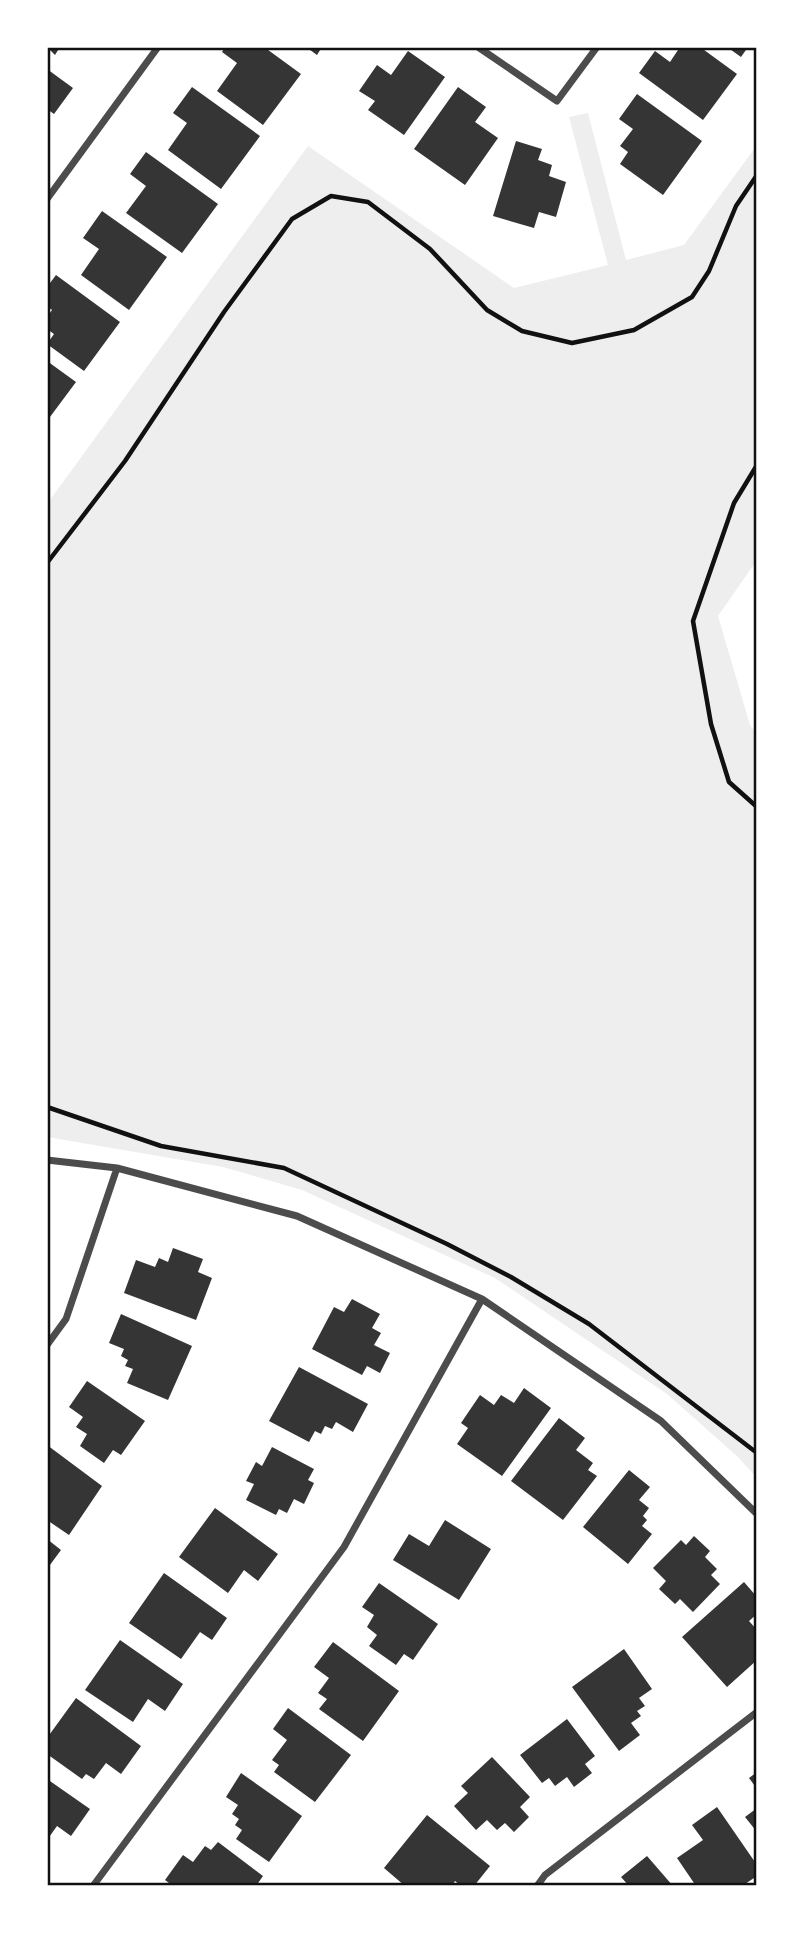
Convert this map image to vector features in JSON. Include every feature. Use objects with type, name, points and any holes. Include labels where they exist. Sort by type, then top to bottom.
[{"type":"street","points":[[47,199],[158,47]]},
{"type":"street","points":[[478,47],[557,101],[597,47]]},
{"type":"street","points":[[47,1160],[117,1168],[297,1216],[482,1298],[662,1421],[757,1514]]},
{"type":"street","points":[[47,1345],[66,1319],[117,1168]]},
{"type":"street","points":[[93,1886],[344,1546],[482,1298]]},
{"type":"street","points":[[537,1886],[545,1875],[757,1712]]},
{"type":"path","points":[[47,563],[125,461],[224,312],[292,219],[331,196],[368,202],[430,248],[486,310],[522,331],[572,343],[635,330],[691,297],[709,271],[736,206],[757,176]]},
{"type":"path","points":[[757,465],[734,503],[694,621],[711,724],[729,782],[757,807]]},
{"type":"shaded area","points":[[588,113],[626,260],[684,245],[757,145],[757,560],[718,616],[750,725],[757,734],[757,1478],[738,1457],[667,1394],[495,1278],[302,1190],[223,1167],[47,1137],[47,504],[308,146],[514,288],[608,265],[569,117]]},
{"type":"building","points":[[47,47],[60,47],[55,55]]},
{"type":"building","points":[[225,47],[264,47],[301,74],[263,125],[217,91],[237,63],[222,52]]},
{"type":"building","points":[[306,47],[322,47],[317,55]]},
{"type":"building","points":[[680,47],[700,47],[737,74],[703,120],[639,73],[655,51],[670,62]]},
{"type":"building","points":[[727,47],[748,47],[741,57]]},
{"type":"building","points":[[408,51],[445,77],[404,135],[368,110],[375,101],[359,91],[377,65],[391,75]]},
{"type":"building","points":[[47,69],[73,88],[54,114],[47,109]]},
{"type":"building","points":[[192,87],[260,136],[221,189],[168,150],[187,123],[173,113]]},
{"type":"building","points":[[458,87],[486,107],[475,122],[498,138],[465,185],[414,149]]},
{"type":"building","points":[[637,94],[702,141],[663,195],[620,164],[628,152],[620,146],[633,129],[619,119]]},
{"type":"building","points":[[516,141],[542,149],[538,160],[552,165],[549,176],[566,182],[556,217],[539,212],[534,228],[493,216]]},
{"type":"building","points":[[146,152],[218,204],[182,253],[126,213],[146,186],[130,174]]},
{"type":"building","points":[[102,211],[167,257],[129,310],[81,275],[99,249],[83,238]]},
{"type":"building","points":[[56,275],[120,322],[84,371],[47,344],[54,334],[47,329],[47,317],[52,310],[47,306],[47,287]]},
{"type":"building","points":[[47,361],[76,382],[47,421]]},
{"type":"building","points":[[173,1248],[203,1259],[198,1272],[212,1278],[196,1320],[124,1293],[136,1260],[155,1267],[159,1258],[168,1262]]},
{"type":"building","points":[[352,1299],[380,1314],[372,1328],[381,1333],[374,1345],[390,1353],[380,1373],[367,1366],[362,1375],[312,1349],[334,1307],[344,1312]]},
{"type":"building","points":[[121,1314],[192,1346],[168,1400],[127,1383],[133,1369],[125,1366],[128,1360],[121,1356],[124,1349],[109,1343]]},
{"type":"building","points":[[299,1367],[368,1404],[353,1432],[336,1422],[332,1429],[325,1426],[321,1434],[315,1431],[309,1442],[269,1421]]},
{"type":"building","points":[[87,1381],[145,1421],[121,1455],[113,1450],[104,1463],[80,1446],[87,1434],[76,1427],[83,1417],[69,1407]]},
{"type":"building","points":[[524,1388],[551,1408],[502,1476],[457,1444],[468,1428],[461,1423],[480,1395],[494,1405],[501,1395],[514,1403]]},
{"type":"building","points":[[559,1418],[585,1438],[576,1450],[593,1463],[588,1470],[597,1476],[563,1520],[511,1481]]},
{"type":"building","points":[[47,1445],[102,1486],[69,1535],[47,1520]]},
{"type":"building","points":[[272,1447],[314,1469],[308,1480],[314,1483],[304,1504],[294,1499],[287,1513],[279,1509],[276,1515],[246,1500],[254,1484],[246,1481],[256,1462],[262,1466]]},
{"type":"building","points":[[629,1470],[650,1487],[639,1500],[649,1508],[643,1516],[647,1520],[642,1526],[652,1534],[628,1564],[583,1527]]},
{"type":"building","points":[[215,1508],[278,1554],[258,1581],[244,1570],[228,1593],[179,1557]]},
{"type":"building","points":[[445,1520],[491,1549],[459,1600],[393,1560],[409,1534],[429,1546]]},
{"type":"building","points":[[694,1536],[710,1551],[705,1557],[717,1569],[711,1575],[720,1584],[693,1612],[680,1599],[675,1604],[659,1589],[666,1581],[653,1568],[681,1540],[686,1545]]},
{"type":"building","points":[[47,1539],[61,1550],[47,1569]]},
{"type":"building","points":[[164,1573],[227,1618],[212,1640],[200,1632],[181,1659],[129,1623]]},
{"type":"building","points":[[744,1582],[757,1597],[757,1614],[749,1621],[757,1630],[757,1660],[727,1687],[682,1637]]},
{"type":"building","points":[[379,1583],[438,1624],[413,1660],[404,1654],[396,1665],[369,1646],[377,1635],[367,1627],[374,1615],[362,1607]]},
{"type":"building","points":[[120,1640],[183,1684],[165,1711],[148,1699],[133,1722],[85,1690]]},
{"type":"building","points":[[333,1642],[399,1691],[363,1741],[319,1709],[327,1699],[318,1693],[329,1678],[314,1667]]},
{"type":"building","points":[[624,1649],[652,1689],[639,1698],[645,1706],[637,1711],[641,1716],[631,1723],[640,1735],[619,1751],[572,1687]]},
{"type":"building","points":[[76,1698],[141,1746],[121,1774],[106,1763],[94,1779],[86,1774],[82,1779],[47,1754],[47,1738]]},
{"type":"building","points":[[288,1708],[351,1755],[315,1802],[274,1772],[279,1765],[272,1760],[287,1740],[273,1729]]},
{"type":"building","points":[[567,1719],[595,1756],[585,1764],[592,1773],[574,1787],[567,1777],[555,1786],[549,1778],[542,1783],[520,1755]]},
{"type":"building","points":[[492,1757],[530,1797],[520,1807],[529,1817],[514,1832],[505,1823],[497,1830],[487,1820],[476,1830],[454,1806],[468,1793],[461,1786]]},
{"type":"building","points":[[757,1772],[757,1789],[749,1778]]},
{"type":"building","points":[[241,1773],[302,1816],[269,1862],[236,1839],[242,1830],[235,1825],[239,1819],[232,1814],[238,1805],[226,1797]]},
{"type":"building","points":[[47,1779],[90,1809],[71,1836],[57,1826],[47,1840]]},
{"type":"building","points":[[717,1807],[757,1865],[757,1876],[742,1886],[696,1886],[677,1858],[703,1840],[692,1825]]},
{"type":"building","points":[[757,1808],[757,1832],[745,1817]]},
{"type":"building","points":[[427,1815],[490,1866],[474,1886],[461,1886],[455,1881],[452,1886],[405,1886],[384,1868]]},
{"type":"building","points":[[218,1842],[263,1876],[256,1886],[173,1886],[165,1880],[183,1855],[193,1862],[205,1846],[211,1850]]},
{"type":"building","points":[[647,1856],[673,1886],[629,1886],[621,1877]]}]
